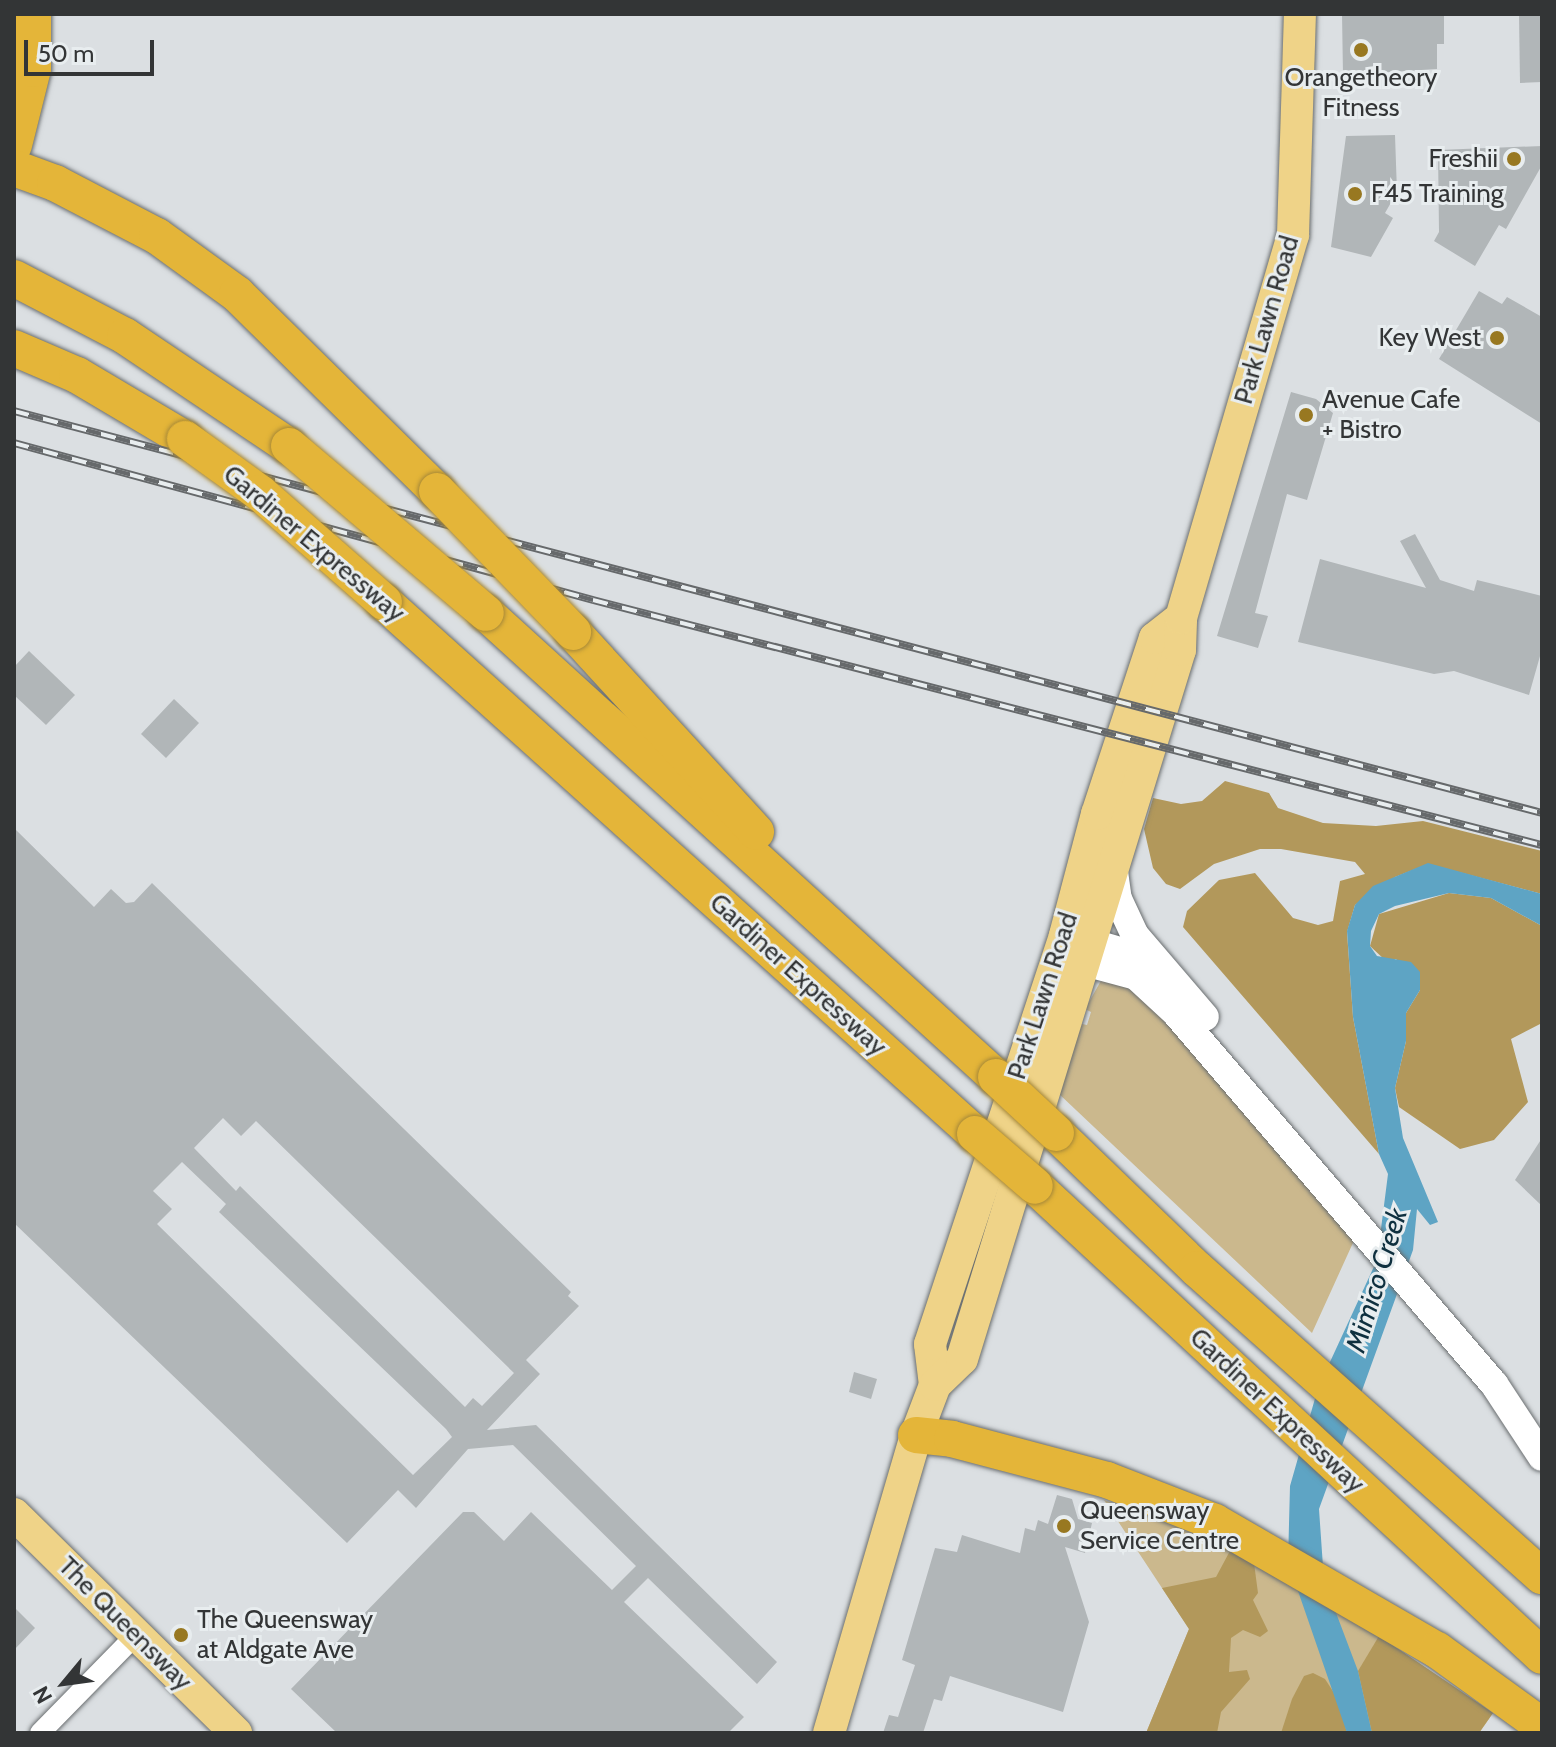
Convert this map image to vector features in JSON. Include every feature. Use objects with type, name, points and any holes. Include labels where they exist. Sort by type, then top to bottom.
[{"type":"highway","points":[[14,145],[33,69],[33,14]]},
{"type":"highway","points":[[14,168],[55,183],[157,236],[237,294],[437,491],[573,632],[911,996]]},
{"type":"highway","name":"Gardiner Expressway","points":[[14,278],[125,336],[289,446],[486,613],[570,695],[911,996],[1284,1346],[1542,1576]]},
{"type":"highway","name":"Gardiner Expressway","points":[[14,348],[77,375],[185,439],[260,493],[1035,1186],[1542,1656]]},
{"type":"highway","points":[[916,1435],[952,1439],[1107,1480],[1239,1534],[1437,1650],[1542,1726]]},
{"type":"main road","name":"Park Lawn Road","points":[[1076,949],[1114,872],[1180,650],[1181,618],[1293,235],[1300,14]]},
{"type":"main road","name":"Park Lawn Road","points":[[829,1733],[916,1435],[935,1385],[962,1359],[1076,949],[1097,814],[1155,638],[1181,618]]},
{"type":"main road","points":[[1114,872],[1118,899],[1134,934],[1462,1333],[1540,1416]]},
{"type":"main road","points":[[1076,949],[1127,953],[1181,990]]},
{"type":"main road","points":[[1076,949],[1136,976],[1152,988],[1330,1174]]},
{"type":"main road","points":[[1462,1333],[1542,1457]]},
{"type":"main road","name":"The Queensway","points":[[14,1514],[236,1733]]},
{"type":"street","points":[[40,1733],[136,1635]]},
{"type":"shaded area","points":[[1225,781],[1269,793],[1278,808],[1323,823],[1376,826],[1423,821],[1542,851],[1542,894],[1428,864],[1395,877],[1355,905],[1347,932],[1353,1017],[1379,1154],[1183,927],[1187,911],[1219,880],[1255,873],[1293,918],[1318,925],[1333,921],[1340,881],[1365,874],[1355,862],[1281,849],[1260,849],[1214,864],[1180,889],[1166,884],[1153,868],[1144,829],[1153,798],[1181,804],[1202,801]]},
{"type":"shaded area","points":[[1449,893],[1491,898],[1542,926],[1542,1023],[1511,1039],[1528,1102],[1494,1140],[1460,1149],[1399,1107],[1395,1088],[1406,1041],[1406,1013],[1420,990],[1396,959],[1386,961],[1370,946],[1379,914]]},
{"type":"shaded area","points":[[1102,979],[1138,987],[1357,1234],[1312,1333],[1058,1093],[1082,1024],[1087,1025],[1091,1012],[1085,1009]]},
{"type":"shaded area","points":[[1104,1500],[1198,1532],[1379,1636],[1493,1713],[1479,1733],[1146,1733],[1189,1629]]},
{"type":"shaded area","points":[[1231,1549],[1254,1563],[1258,1593],[1253,1600],[1268,1631],[1260,1637],[1243,1630],[1231,1638],[1229,1672],[1247,1670],[1250,1679],[1221,1712],[1217,1733],[1146,1733],[1189,1629],[1162,1588],[1216,1577]]},
{"type":"shaded area","points":[[1379,1636],[1493,1713],[1479,1733],[1372,1733],[1358,1671]]},
{"type":"shaded area","points":[[1313,1673],[1325,1679],[1338,1699],[1347,1733],[1281,1733],[1292,1699],[1304,1676]]},
{"type":"water","name":"Mimico Creek","points":[[1428,863],[1542,894],[1542,926],[1491,898],[1449,893],[1395,906],[1379,914],[1371,931],[1370,946],[1377,956],[1411,962],[1420,972],[1420,990],[1406,1013],[1406,1041],[1395,1088],[1403,1138],[1438,1222],[1430,1225],[1417,1209],[1413,1250],[1319,1509],[1324,1581],[1358,1671],[1372,1733],[1347,1733],[1288,1562],[1290,1486],[1318,1388],[1377,1260],[1388,1174],[1379,1154],[1353,1017],[1347,931],[1355,905],[1373,886]]},
{"type":"building","points":[[1342,14],[1444,14],[1444,44],[1437,44],[1437,69],[1343,75]]},
{"type":"building","points":[[1519,14],[1542,14],[1542,82],[1520,83]]},
{"type":"building","points":[[1395,135],[1397,192],[1385,213],[1393,218],[1371,257],[1331,247],[1346,136]]},
{"type":"building","points":[[1542,146],[1542,165],[1506,229],[1499,225],[1475,266],[1434,241],[1439,232],[1438,150]]},
{"type":"building","name":"Key West","points":[[1479,291],[1502,304],[1507,297],[1542,317],[1542,424],[1439,359]]},
{"type":"building","points":[[1291,392],[1316,399],[1333,413],[1307,500],[1287,494],[1255,613],[1268,616],[1258,648],[1217,636]]},
{"type":"building","points":[[1415,534],[1440,580],[1474,591],[1477,580],[1542,596],[1542,649],[1529,695],[1454,671],[1434,674],[1298,642],[1320,559],[1426,588],[1400,541]]},
{"type":"building","points":[[29,651],[75,695],[46,725],[14,695],[14,667]]},
{"type":"building","points":[[174,699],[199,723],[166,758],[141,734]]},
{"type":"building","points":[[14,828],[94,907],[111,889],[126,903],[134,902],[152,883],[571,1292],[568,1296],[579,1306],[526,1360],[540,1374],[487,1430],[536,1425],[777,1662],[757,1684],[648,1578],[624,1602],[744,1717],[728,1733],[337,1733],[291,1689],[463,1512],[474,1512],[504,1541],[531,1512],[612,1590],[636,1566],[513,1445],[468,1449],[416,1508],[398,1490],[347,1543],[14,1223]],"holes":[[[223,1118],[241,1136],[256,1121],[514,1373],[482,1406],[473,1398],[465,1407],[240,1186],[236,1191],[194,1148]],[[182,1162],[226,1204],[219,1212],[452,1437],[413,1475],[157,1224],[172,1209],[153,1191]]]},
{"type":"building","points":[[1542,1138],[1542,1206],[1515,1180]]},
{"type":"building","points":[[854,1372],[877,1379],[871,1399],[849,1392]]},
{"type":"building","points":[[1057,1495],[1072,1499],[1078,1519],[1092,1523],[1085,1553],[1065,1547],[1089,1622],[1063,1712],[950,1676],[942,1701],[934,1699],[923,1733],[883,1733],[889,1715],[898,1717],[915,1665],[902,1660],[935,1548],[957,1552],[962,1535],[1020,1553],[1025,1528],[1035,1531],[1038,1520],[1048,1524]]},
{"type":"building","points":[[14,1607],[35,1628],[14,1650]]},
{"type":"railway","points":[[14,411],[1542,813]]},
{"type":"railway","points":[[14,443],[593,600],[1542,845]]},
{"type":"place","name":"Orangetheory Fitness","points":[[1361,50]]},
{"type":"place","name":"Freshii","points":[[1514,159]]},
{"type":"place","name":"F45 Training","points":[[1355,194]]},
{"type":"place","name":"Key West","points":[[1497,338]]},
{"type":"place","name":"Avenue Cafe + Bistro","points":[[1306,415]]},
{"type":"place","name":"Queensway Service Centre","points":[[1064,1526]]},
{"type":"place","name":"The Queensway at Aldgate Ave","points":[[181,1635]]}]
